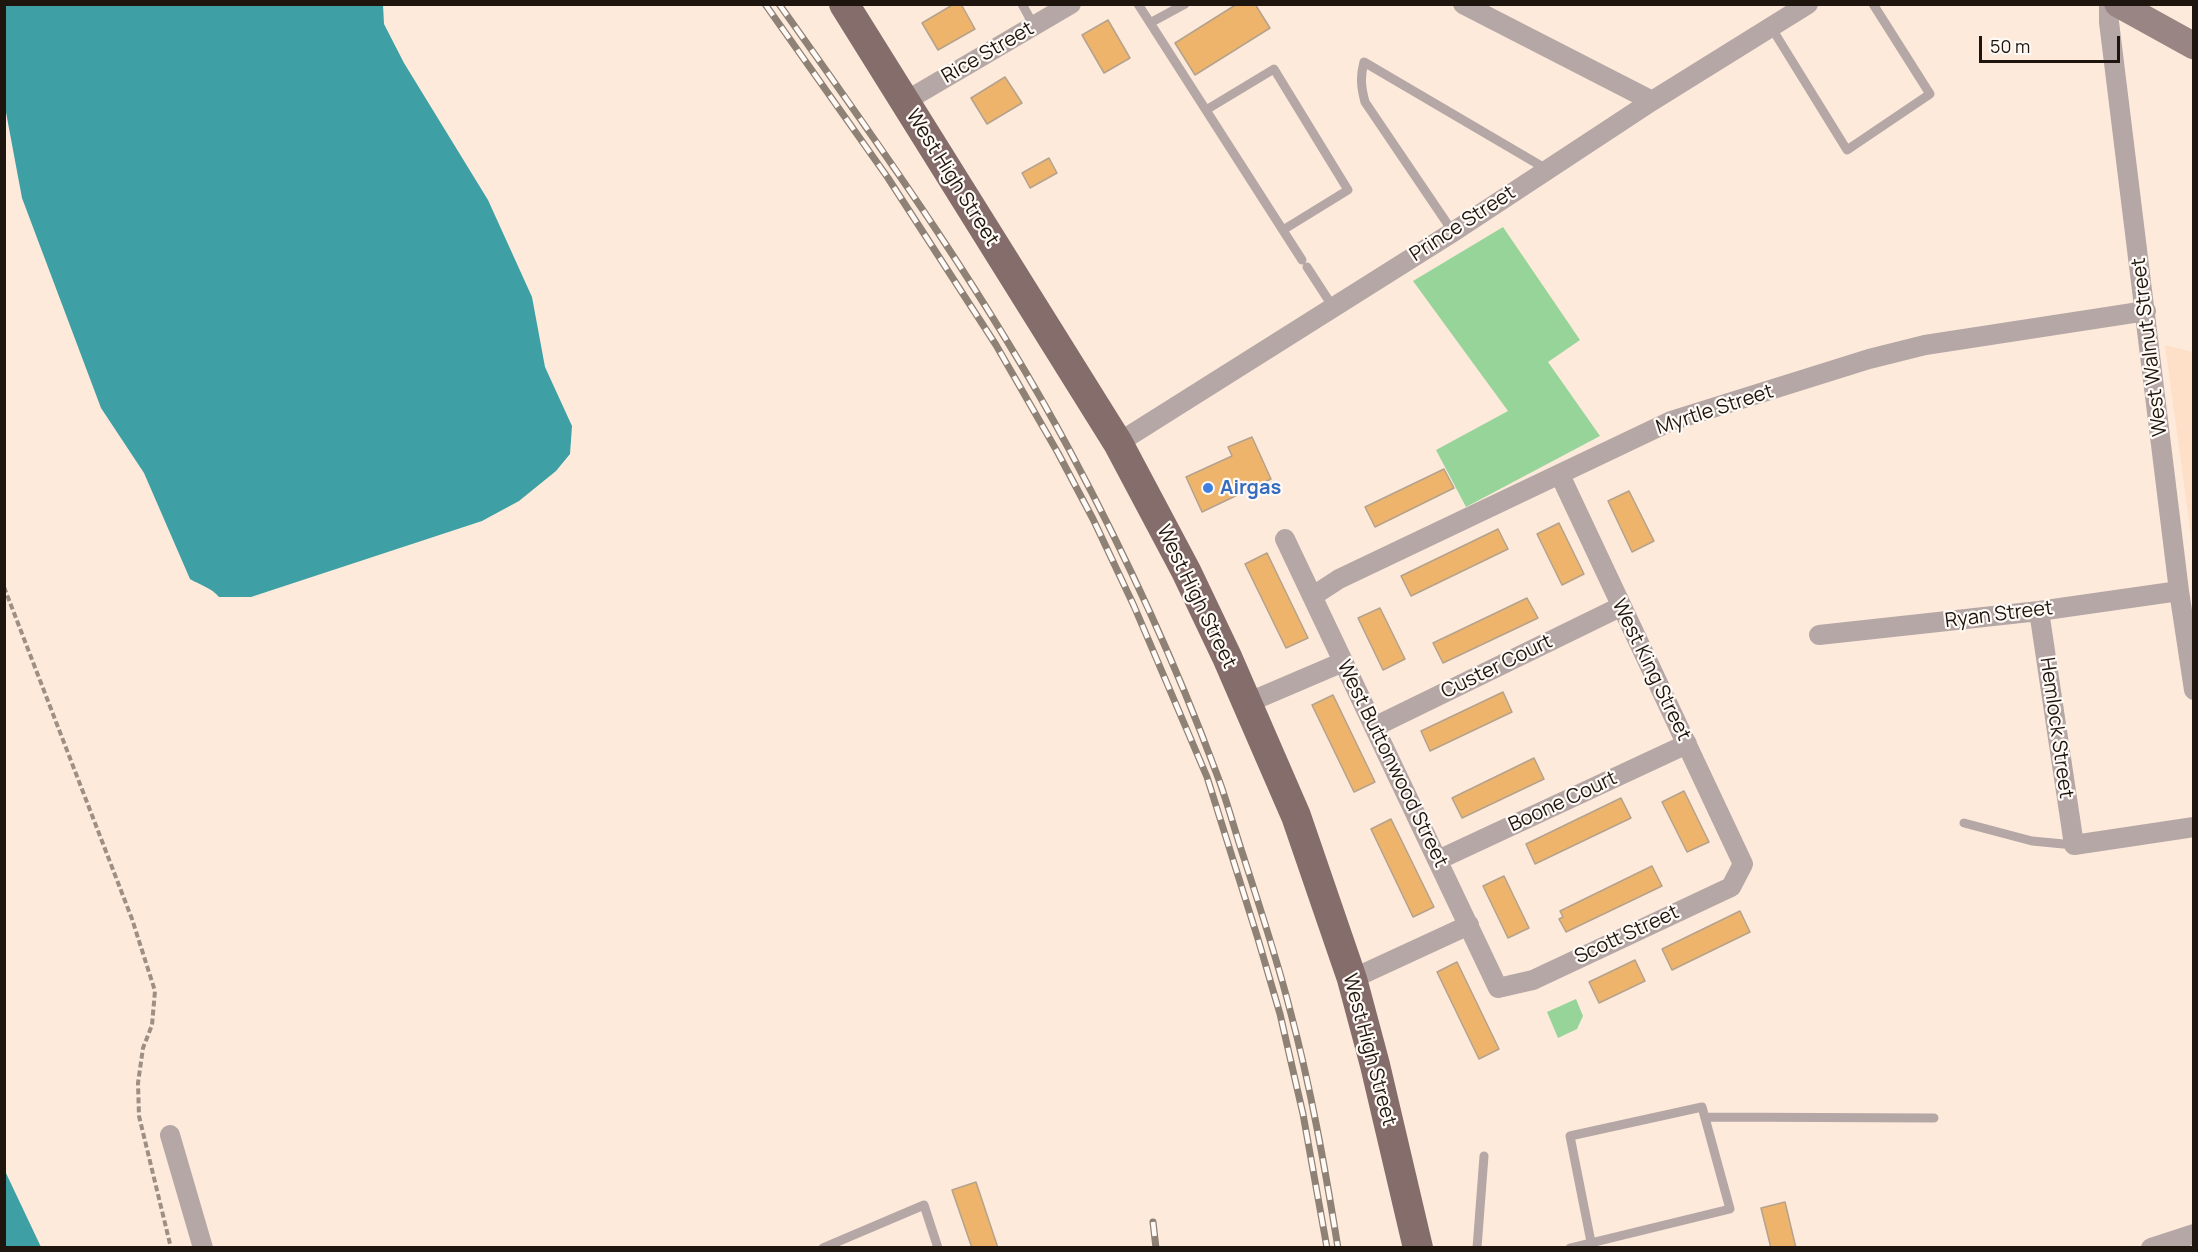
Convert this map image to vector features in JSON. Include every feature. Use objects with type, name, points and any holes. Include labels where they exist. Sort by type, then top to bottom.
[{"type":"main road","name":"West High Street","points":[[844,4],[1118,443],[1186,571],[1247,703],[1296,816],[1352,979],[1375,1065],[1418,1248]]},
{"type":"street","name":"Rice Street","points":[[904,102],[1071,4]]},
{"type":"street","points":[[1463,4],[1652,102]]},
{"type":"street","name":"West Walnut Street","points":[[2109,4],[2109,22],[2193,690]]},
{"type":"street","points":[[2118,4],[2193,46]]},
{"type":"street","name":"Prince Street","points":[[1118,443],[1772,27],[1797,7]]},
{"type":"street","name":"Myrtle Street","points":[[1313,596],[1339,579],[1671,421],[1869,359],[1969,337],[2145,311]]},
{"type":"street","name":"West King Street","points":[[1560,475],[1620,607],[1743,864]]},
{"type":"street","name":"West Buttonwood Street","points":[[1285,539],[1498,988]]},
{"type":"street","name":"Ryan Street","points":[[1819,635],[2039,611],[2179,591]]},
{"type":"street","name":"Custer Court","points":[[1374,727],[1620,607]]},
{"type":"street","name":"Hemlock Street","points":[[2039,611],[2074,845]]},
{"type":"street","points":[[1247,703],[1343,662]]},
{"type":"street","name":"Boone Court","points":[[1438,860],[1687,744]]},
{"type":"street","points":[[2074,845],[2193,827]]},
{"type":"street","name":"Scott Street","points":[[1498,988],[1533,980],[1731,887],[1743,864]]},
{"type":"street","points":[[1352,979],[1469,925]]},
{"type":"street","points":[[170,1135],[202,1248]]},
{"type":"street","points":[[2151,1248],[2193,1234]]},
{"type":"lane","points":[[1022,4],[1034,26]]},
{"type":"lane","points":[[1138,4],[1333,307]]},
{"type":"lane","points":[[1150,23],[1185,4]]},
{"type":"lane","points":[[1772,27],[1847,150],[1930,94],[1873,4]]},
{"type":"lane","points":[[1453,231],[1365,102],[1360,84],[1364,62],[1548,170]]},
{"type":"lane","points":[[1206,110],[1274,69],[1348,190],[1283,230]]},
{"type":"lane","points":[[1964,823],[2032,841],[2074,845]]},
{"type":"lane","points":[[1570,1248],[1730,1209],[1702,1107],[1570,1136],[1591,1242]]},
{"type":"lane","points":[[1705,1116],[1934,1118]]},
{"type":"lane","points":[[1477,1248],[1484,1156]]},
{"type":"lane","points":[[823,1248],[924,1205],[938,1248]]},
{"type":"path","points":[[4,587],[132,919],[155,991],[152,1025],[143,1048],[138,1083],[139,1116],[171,1248]]},
{"type":"shaded area","points":[[2165,345],[2193,352],[2193,550]]},
{"type":"green space","points":[[1503,227],[1580,340],[1548,362],[1600,436],[1466,507],[1436,450],[1508,411],[1413,281]]},
{"type":"green space","points":[[1576,999],[1583,1016],[1577,1029],[1558,1038],[1547,1012]]},
{"type":"water","points":[[4,5],[383,5],[384,24],[404,63],[488,200],[532,297],[545,367],[572,426],[570,454],[556,471],[519,501],[482,521],[251,597],[219,597],[190,579],[144,473],[101,408],[22,198],[5,107]]},
{"type":"water","points":[[5,1171],[41,1247],[5,1247]]},
{"type":"building","points":[[954,4],[961,4],[975,29],[938,50],[922,23]]},
{"type":"building","points":[[1237,4],[1255,4],[1270,28],[1195,75],[1175,43]]},
{"type":"building","points":[[1108,20],[1130,58],[1104,73],[1082,35]]},
{"type":"building","points":[[1005,77],[1022,103],[987,124],[971,98]]},
{"type":"building","points":[[1049,158],[1057,173],[1030,188],[1022,173]]},
{"type":"building","points":[[1252,437],[1271,479],[1202,512],[1186,477],[1232,456],[1228,447]]},
{"type":"building","points":[[1444,469],[1454,488],[1375,527],[1365,507]]},
{"type":"building","points":[[1629,491],[1654,541],[1632,552],[1608,501]]},
{"type":"building","points":[[1559,523],[1584,574],[1562,585],[1537,534]]},
{"type":"building","points":[[1498,529],[1508,549],[1411,596],[1401,576]]},
{"type":"building","points":[[1267,553],[1308,638],[1286,648],[1245,564]]},
{"type":"building","points":[[1527,598],[1538,618],[1443,663],[1433,643]]},
{"type":"building","points":[[1380,608],[1405,659],[1383,670],[1358,618]]},
{"type":"building","points":[[1503,692],[1512,712],[1430,751],[1421,731]]},
{"type":"building","points":[[1333,695],[1375,782],[1354,792],[1312,705]]},
{"type":"building","points":[[1534,758],[1544,779],[1462,818],[1452,798]]},
{"type":"building","points":[[1684,791],[1709,842],[1687,852],[1662,802]]},
{"type":"building","points":[[1621,798],[1631,818],[1535,864],[1526,844]]},
{"type":"building","points":[[1391,819],[1434,907],[1413,917],[1371,829]]},
{"type":"building","points":[[1652,866],[1662,886],[1566,932],[1559,919],[1563,917],[1560,911]]},
{"type":"building","points":[[1504,876],[1529,928],[1508,938],[1483,886]]},
{"type":"building","points":[[1740,911],[1750,932],[1672,970],[1662,949]]},
{"type":"building","points":[[1635,960],[1645,981],[1599,1003],[1589,982]]},
{"type":"building","points":[[1457,962],[1499,1049],[1479,1059],[1437,972]]},
{"type":"building","points":[[976,1182],[998,1248],[972,1248],[952,1190]]},
{"type":"building","points":[[1785,1202],[1796,1248],[1771,1248],[1761,1208]]},
{"type":"railway","points":[[765,4],[888,178],[996,345],[1093,519],[1134,606],[1207,777],[1258,939],[1280,1014],[1303,1114],[1327,1248]]},
{"type":"railway","points":[[779,4],[932,223],[1004,335],[1070,451],[1148,609],[1184,690],[1220,783],[1274,953],[1298,1039],[1311,1098],[1338,1248]]},
{"type":"railway","points":[[1153,1222],[1156,1248]]},
{"type":"place","name":"Airgas","points":[[1208,488]]}]
